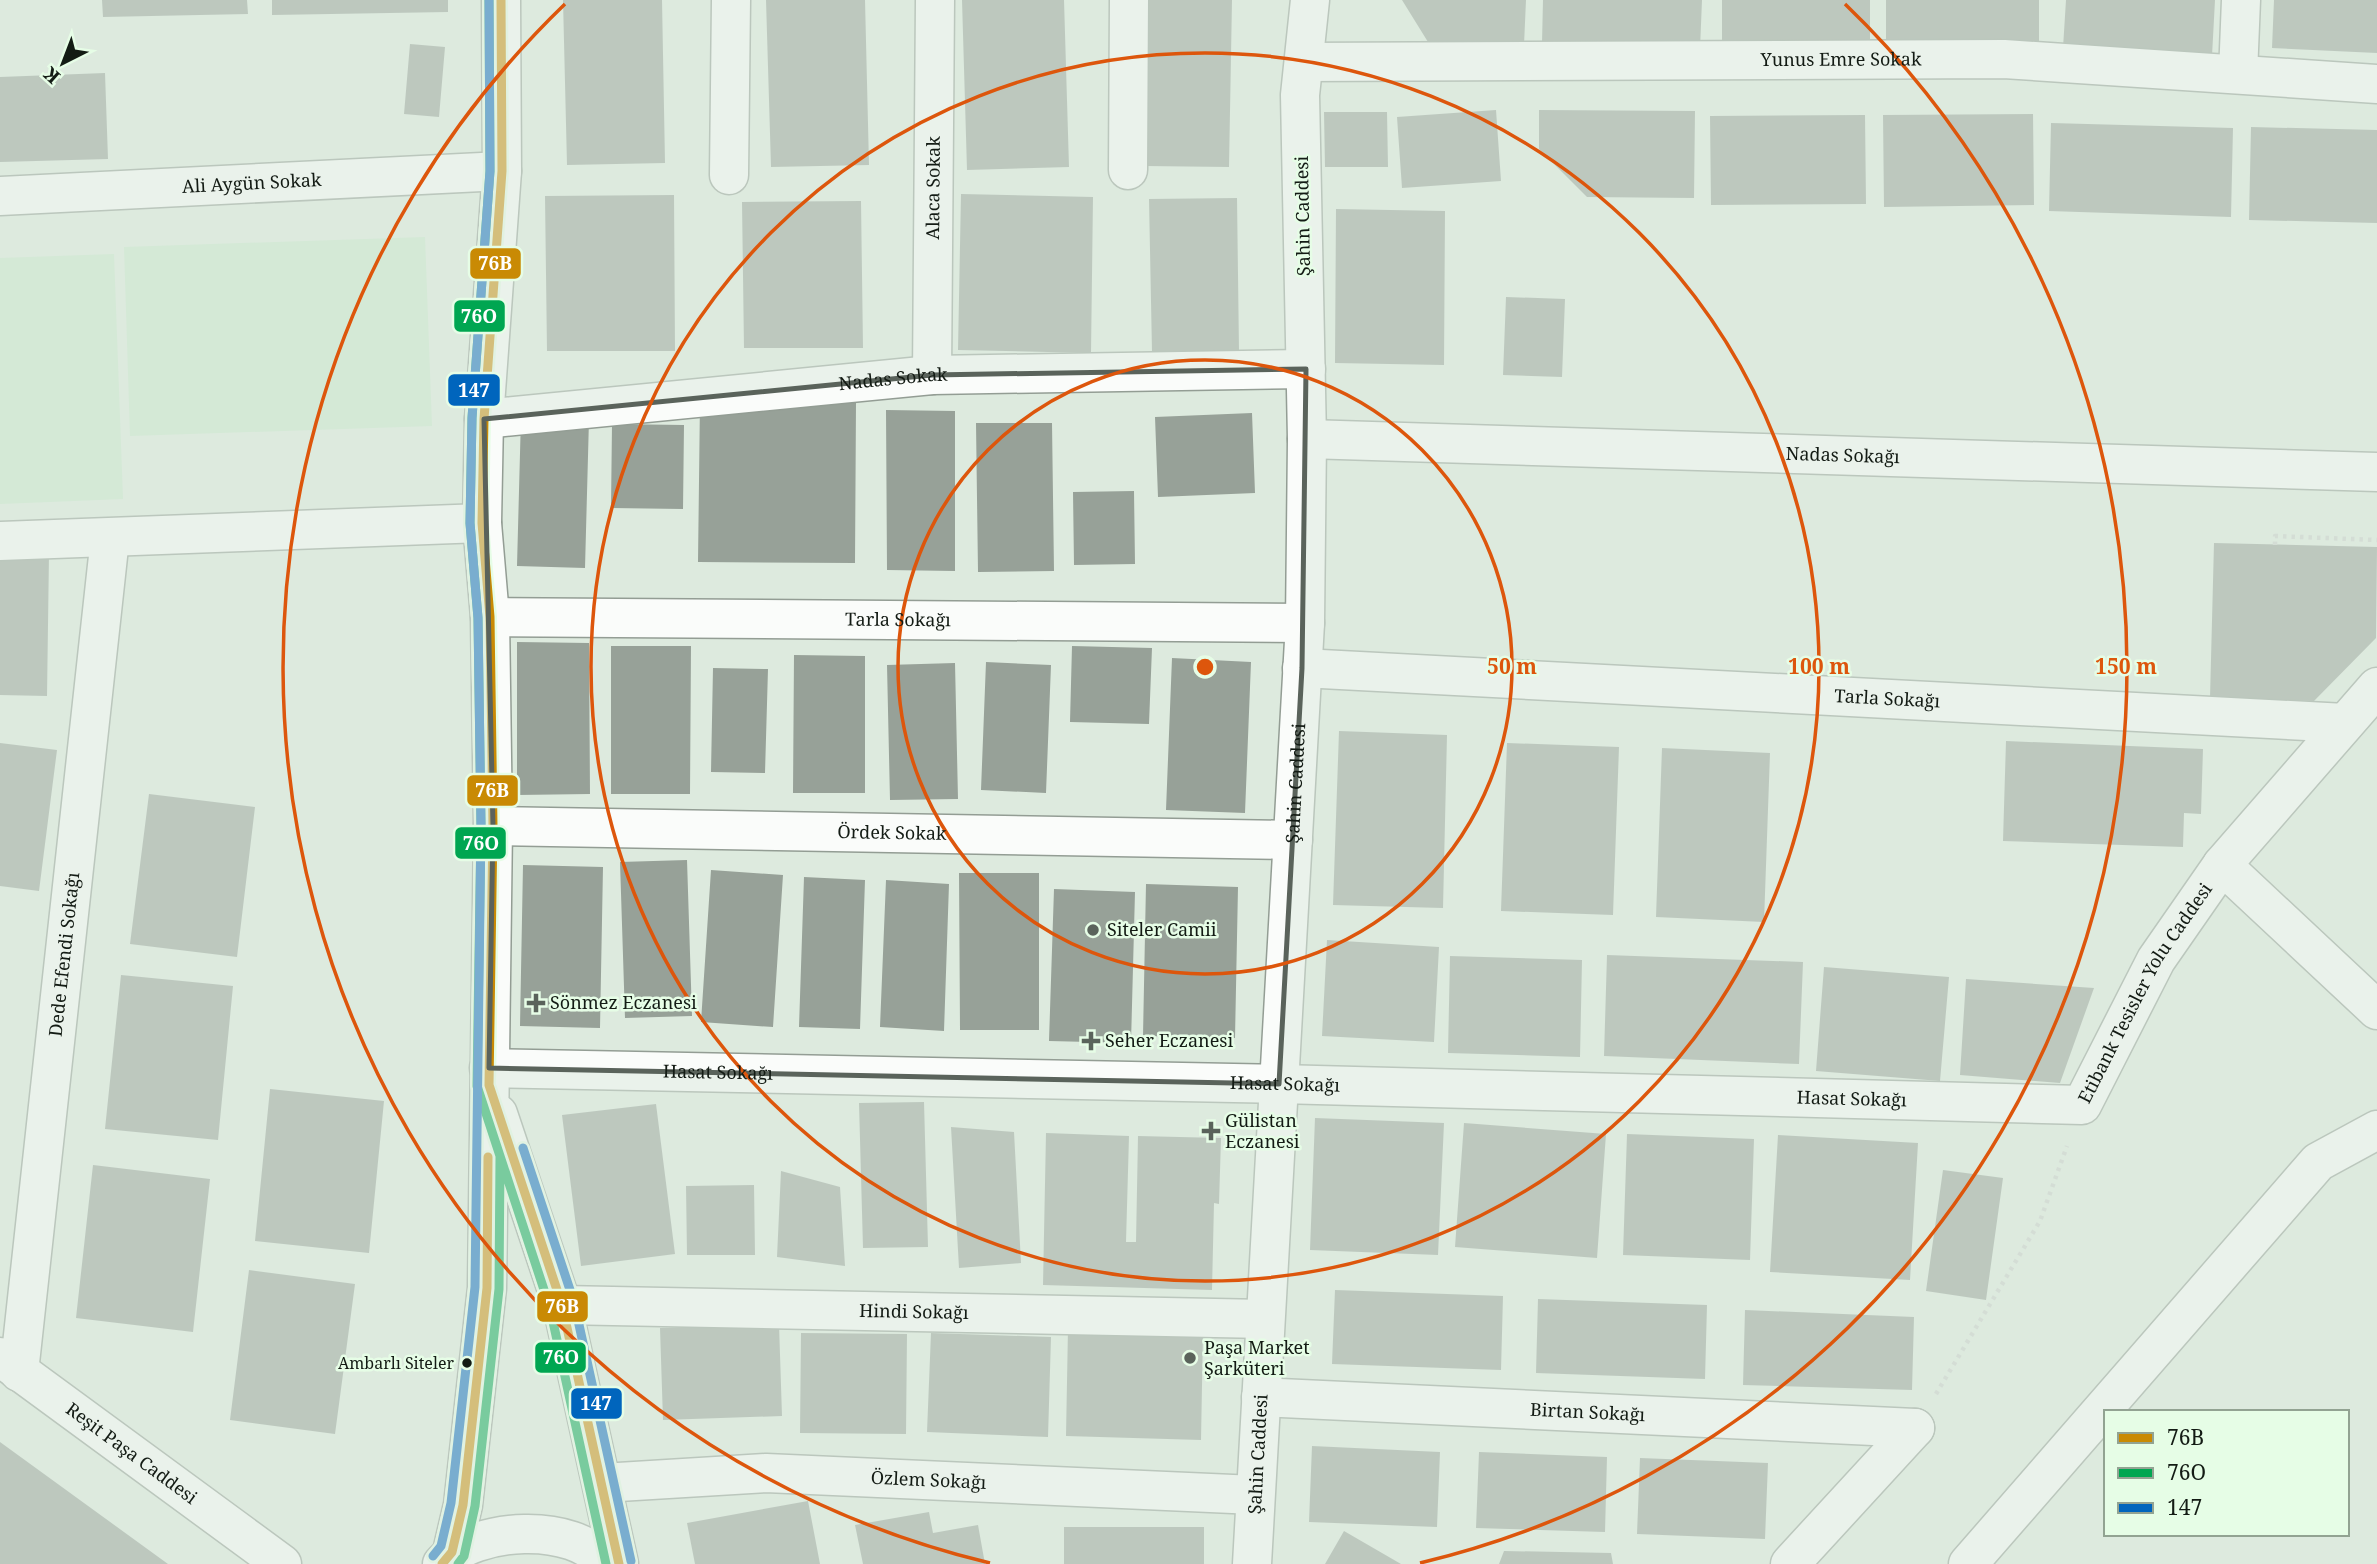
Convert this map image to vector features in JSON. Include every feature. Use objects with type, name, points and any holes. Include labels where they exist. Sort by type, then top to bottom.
[{"type":"street","points":[[447,1558],[463,1505],[487,1288],[493,827],[490,617],[482,523],[484,419],[502,171],[501,0]]},
{"type":"street","points":[[729,175],[731,0]]},
{"type":"street","name":"Alaca Sokak","points":[[932,375],[935,0]]},
{"type":"street","points":[[1128,170],[1129,0]]},
{"type":"street","name":"Şahin Caddesi","points":[[1252,1564],[1305,624],[1307,439],[1300,94],[1310,0]]},
{"type":"street","points":[[2238,74],[2241,0]]},
{"type":"street","name":"Yunus Emre Sokak","points":[[1304,62],[2004,59],[2377,85]]},
{"type":"street","name":"Ali Aygün Sokak","points":[[0,196],[502,171]]},
{"type":"street","name":"Nadas Sokak","points":[[484,419],[932,375],[1306,369]]},
{"type":"street","name":"Nadas Sokağı","points":[[1307,439],[2377,472]]},
{"type":"street","points":[[0,541],[482,523]]},
{"type":"street","name":"Dede Efendi Sokağı","points":[[9,1364],[110,538]]},
{"type":"street","name":"Tarla Sokağı","points":[[490,617],[1305,624]]},
{"type":"street","name":"Tarla Sokağı","points":[[1302,668],[2345,723]]},
{"type":"street","name":"Etibank Tesisler Yolu Caddesi","points":[[2082,1105],[2155,960],[2222,864],[2377,687]]},
{"type":"street","name":"Ördek Sokak","points":[[493,827],[1293,840]]},
{"type":"street","points":[[2222,864],[2377,1010]]},
{"type":"street","points":[[489,1077],[562,1305],[620,1564]]},
{"type":"street","name":"Hasat Sokağı","points":[[489,1077],[1279,1084],[2082,1105]]},
{"type":"street","points":[[1968,1564],[2319,1163],[2377,1130]]},
{"type":"street","name":"Hindi Sokağı","points":[[562,1305],[1265,1318]]},
{"type":"street","name":"Reşit Paşa Caddesi","points":[[9,1364],[273,1556],[303,1564]]},
{"type":"street","name":"Birtan Sokağı","points":[[1261,1397],[1915,1427]]},
{"type":"street","points":[[1790,1564],[1915,1427]]},
{"type":"street","name":"Özlem Sokağı","points":[[602,1483],[766,1473],[1255,1495]]},
{"type":"street","points":[[447,1558],[491,1537],[560,1536],[597,1553],[605,1564]]},
{"type":"path","points":[[2275,545],[2275,536],[2377,540]]},
{"type":"path","name":"Etibank Tesisler Yolu Caddesi","points":[[1915,1427],[1989,1309],[2040,1220],[2082,1105]]},
{"type":"highlighted area","points":[[1306,369],[1302,668],[1279,1084],[489,1068],[493,826],[484,419],[932,375]]},
{"type":"green space","points":[[425,237],[432,426],[130,436],[124,247]]},
{"type":"green space","points":[[114,254],[123,499],[0,504],[0,258]]},
{"type":"building","points":[[102,0],[247,0],[248,14],[103,17]]},
{"type":"building","points":[[272,0],[448,0],[448,12],[272,15]]},
{"type":"building","points":[[563,0],[662,0],[665,163],[567,165]]},
{"type":"building","points":[[766,0],[865,0],[869,165],[771,167]]},
{"type":"building","points":[[962,0],[1064,0],[1069,167],[967,170]]},
{"type":"building","points":[[1148,0],[1232,0],[1229,167],[1145,166]]},
{"type":"building","points":[[1402,0],[1526,0],[1524,45],[1428,42]]},
{"type":"building","points":[[1543,0],[1702,0],[1700,49],[1542,43]]},
{"type":"building","points":[[1722,0],[1870,0],[1870,44],[1722,43]]},
{"type":"building","points":[[1886,0],[2039,0],[2039,49],[1886,47]]},
{"type":"building","points":[[2066,0],[2215,0],[2212,56],[2063,48]]},
{"type":"building","points":[[2274,0],[2377,0],[2377,53],[2272,48]]},
{"type":"building","points":[[410,44],[445,47],[439,117],[404,114]]},
{"type":"building","points":[[105,73],[108,159],[0,162],[0,77]]},
{"type":"building","points":[[1496,110],[1501,181],[1402,188],[1397,117]]},
{"type":"building","points":[[1539,110],[1695,111],[1694,198],[1587,197],[1539,149]]},
{"type":"building","points":[[1324,112],[1387,112],[1388,167],[1325,167]]},
{"type":"building","points":[[2033,114],[2034,205],[1884,207],[1883,115]]},
{"type":"building","points":[[1865,115],[1866,204],[1711,205],[1710,116]]},
{"type":"building","points":[[2051,123],[2233,128],[2231,217],[2049,211]]},
{"type":"building","points":[[2251,127],[2377,130],[2377,223],[2249,220]]},
{"type":"building","points":[[961,194],[1093,197],[1091,353],[958,350]]},
{"type":"building","points":[[674,195],[675,351],[547,351],[545,196]]},
{"type":"building","points":[[1237,198],[1239,351],[1152,352],[1149,199]]},
{"type":"building","points":[[861,201],[863,348],[744,348],[742,202]]},
{"type":"building","points":[[1336,209],[1445,211],[1444,365],[1335,363]]},
{"type":"building","points":[[1506,297],[1565,299],[1562,377],[1503,375]]},
{"type":"building","points":[[700,400],[856,402],[855,563],[698,562]]},
{"type":"building","points":[[886,410],[955,411],[955,571],[887,570]]},
{"type":"building","points":[[1252,413],[1255,493],[1158,497],[1155,417]]},
{"type":"building","points":[[521,416],[589,419],[585,568],[517,566]]},
{"type":"building","points":[[976,423],[1052,423],[1054,571],[978,572]]},
{"type":"building","points":[[612,424],[684,425],[683,509],[611,508]]},
{"type":"building","points":[[1134,491],[1135,564],[1074,565],[1073,492]]},
{"type":"building","points":[[2214,543],[2377,547],[2376,638],[2314,701],[2210,698]]},
{"type":"building","points":[[0,553],[49,554],[47,696],[0,695]]},
{"type":"building","points":[[517,642],[589,643],[590,794],[517,795]]},
{"type":"building","points":[[611,646],[691,646],[690,794],[611,794]]},
{"type":"building","points":[[1072,646],[1152,648],[1149,724],[1070,722]]},
{"type":"building","points":[[794,655],[865,656],[865,793],[793,793]]},
{"type":"building","points":[[1172,658],[1251,662],[1245,813],[1166,810]]},
{"type":"building","points":[[986,662],[1051,665],[1046,793],[981,790]]},
{"type":"building","points":[[955,663],[958,799],[890,800],[887,665]]},
{"type":"building","points":[[713,668],[768,669],[765,773],[711,772]]},
{"type":"building","points":[[1339,731],[1447,735],[1443,908],[1333,905]]},
{"type":"building","points":[[2006,741],[2203,749],[2201,814],[2184,813],[2183,847],[2003,841]]},
{"type":"building","points":[[0,743],[57,750],[39,891],[0,886]]},
{"type":"building","points":[[1507,743],[1619,747],[1613,915],[1501,911]]},
{"type":"building","points":[[1662,748],[1770,753],[1764,922],[1656,917]]},
{"type":"building","points":[[149,794],[255,807],[237,957],[130,944]]},
{"type":"building","points":[[687,860],[692,1016],[625,1018],[620,862]]},
{"type":"building","points":[[523,865],[603,867],[600,1028],[520,1026]]},
{"type":"building","points":[[711,870],[783,875],[773,1027],[701,1022]]},
{"type":"building","points":[[959,873],[1039,873],[1039,1030],[960,1030]]},
{"type":"building","points":[[804,877],[865,880],[860,1029],[799,1027]]},
{"type":"building","points":[[886,880],[949,884],[944,1031],[880,1027]]},
{"type":"building","points":[[1146,884],[1238,887],[1235,1038],[1143,1036]]},
{"type":"building","points":[[1054,889],[1135,892],[1131,1043],[1049,1041]]},
{"type":"building","points":[[1327,940],[1439,947],[1434,1042],[1322,1036]]},
{"type":"building","points":[[1607,955],[1803,962],[1799,1064],[1604,1056]]},
{"type":"building","points":[[1450,956],[1582,960],[1580,1057],[1448,1053]]},
{"type":"building","points":[[1824,967],[1949,977],[1940,1081],[1816,1071]]},
{"type":"building","points":[[121,975],[233,986],[218,1140],[105,1129]]},
{"type":"building","points":[[1966,979],[2094,988],[2060,1083],[1960,1075]]},
{"type":"building","points":[[270,1089],[384,1101],[369,1253],[255,1241]]},
{"type":"building","points":[[924,1102],[928,1247],[863,1248],[859,1103]]},
{"type":"building","points":[[656,1104],[675,1254],[581,1266],[562,1115]]},
{"type":"building","points":[[1315,1118],[1444,1123],[1438,1255],[1310,1250]]},
{"type":"building","points":[[1464,1123],[1606,1134],[1597,1258],[1455,1247]]},
{"type":"building","points":[[951,1127],[1014,1132],[1021,1263],[959,1268]]},
{"type":"building","points":[[1046,1133],[1129,1136],[1126,1242],[1136,1242],[1138,1136],[1221,1138],[1219,1204],[1214,1203],[1212,1290],[1043,1285]]},
{"type":"building","points":[[1627,1134],[1754,1139],[1750,1260],[1623,1255]]},
{"type":"building","points":[[1778,1135],[1918,1143],[1910,1280],[1770,1272]]},
{"type":"building","points":[[93,1165],[210,1179],[193,1332],[76,1318]]},
{"type":"building","points":[[1943,1170],[2003,1178],[1986,1300],[1926,1291]]},
{"type":"building","points":[[781,1171],[840,1187],[845,1266],[777,1257]]},
{"type":"building","points":[[754,1185],[755,1255],[687,1255],[686,1186]]},
{"type":"building","points":[[249,1270],[355,1284],[335,1434],[230,1420]]},
{"type":"building","points":[[1335,1290],[1503,1296],[1501,1370],[1332,1364]]},
{"type":"building","points":[[1538,1299],[1707,1305],[1705,1379],[1536,1373]]},
{"type":"building","points":[[1745,1310],[1914,1317],[1912,1390],[1743,1385]]},
{"type":"building","points":[[779,1324],[782,1416],[663,1420],[660,1328]]},
{"type":"building","points":[[1068,1328],[1203,1331],[1201,1440],[1066,1436]]},
{"type":"building","points":[[801,1333],[907,1334],[906,1434],[800,1433]]},
{"type":"building","points":[[931,1333],[1051,1337],[1048,1437],[927,1432]]},
{"type":"building","points":[[0,1442],[168,1564],[0,1564]]},
{"type":"building","points":[[1312,1446],[1440,1452],[1437,1527],[1309,1522]]},
{"type":"building","points":[[1479,1452],[1607,1457],[1605,1532],[1476,1528]]},
{"type":"building","points":[[1640,1458],[1768,1463],[1765,1539],[1637,1534]]},
{"type":"building","points":[[808,1501],[820,1564],[695,1564],[687,1523]]},
{"type":"building","points":[[929,1512],[933,1533],[978,1525],[985,1564],[863,1564],[855,1525]]},
{"type":"building","points":[[1064,1527],[1204,1527],[1204,1564],[1064,1564]]},
{"type":"building","points":[[1344,1531],[1401,1564],[1325,1564]]},
{"type":"building","points":[[1504,1551],[1611,1553],[1613,1564],[1499,1564]]},
{"type":"transit line","name":"76O","points":[[489,0],[490,171],[472,418],[470,523],[478,618],[481,826],[477,1086],[550,1308],[606,1564]]},
{"type":"transit line","name":"147","points":[[433,1556],[441,1546],[451,1503],[475,1287],[481,826],[478,618],[470,523],[472,418],[490,171],[489,0]]},
{"type":"transit line","name":"76B","points":[[501,0],[502,171],[484,419],[482,523],[490,617],[493,826],[489,1085],[562,1305],[619,1564]]},
{"type":"transit line","name":"147","points":[[523,1148],[574,1302],[631,1561]]},
{"type":"transit line","name":"76B","points":[[442,1564],[452,1552],[463,1505],[487,1288],[488,1157]]},
{"type":"transit line","name":"76O","points":[[458,1564],[464,1556],[475,1506],[499,1289],[500,1157]]},
{"type":"place","name":"Siteler Camii","points":[[1093,930]]},
{"type":"place","name":"Sönmez Eczanesi","points":[[536,1003]]},
{"type":"place","name":"Seher Eczanesi","points":[[1091,1041]]},
{"type":"place","name":"Gülistan Eczanesi","points":[[1211,1131]]},
{"type":"place","name":"Paşa Market Şarküteri","points":[[1190,1358]]},
{"type":"place","name":"Ambarlı Siteler","points":[[467,1363]]}]
